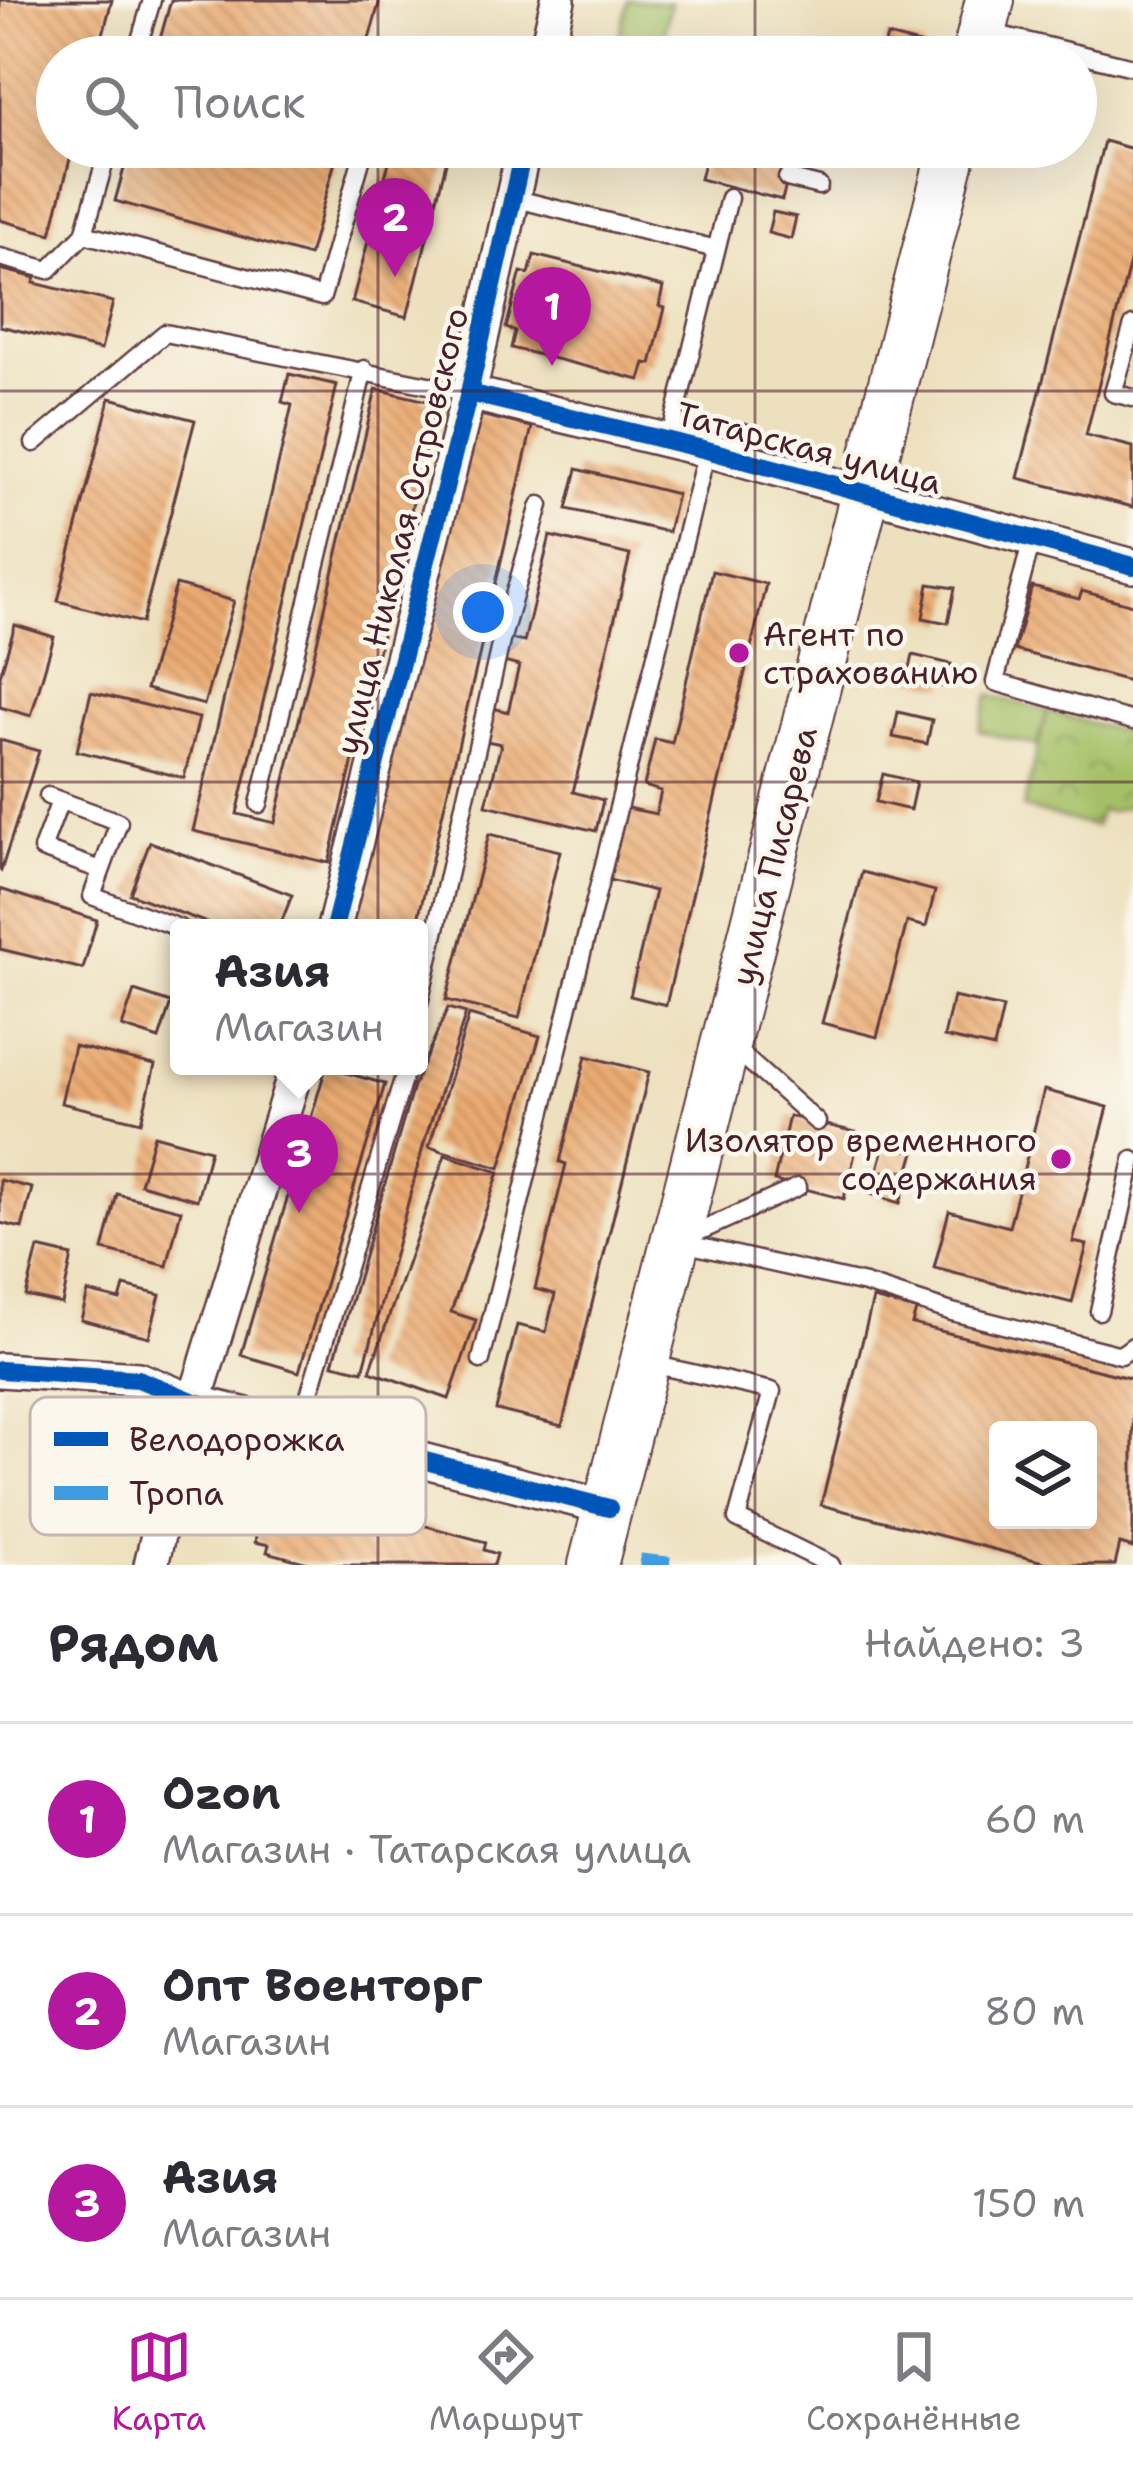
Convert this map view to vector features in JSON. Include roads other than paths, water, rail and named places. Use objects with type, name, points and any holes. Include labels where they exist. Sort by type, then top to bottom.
[{"type":"main road","name":"улица Писарева","points":[[593,1565],[948,168]]},
{"type":"street","points":[[550,36],[558,0]]},
{"type":"street","name":"улица Николая Островского","points":[[336,919],[469,393],[520,168]]},
{"type":"street","name":"Татарская улица","points":[[469,393],[669,441],[730,447],[866,494],[1133,566]]},
{"type":"street","points":[[197,1397],[294,1075]]},
{"type":"street","points":[[0,1370],[137,1379],[182,1397]]},
{"type":"street","points":[[426,1461],[609,1508]]},
{"type":"street","points":[[151,1565],[159,1535]]},
{"type":"lane","points":[[142,36],[152,0]]},
{"type":"lane","points":[[1097,58],[1133,67]]},
{"type":"lane","points":[[0,256],[49,270],[84,234],[103,168]]},
{"type":"lane","points":[[84,234],[322,297],[359,168]]},
{"type":"lane","points":[[788,178],[819,186]]},
{"type":"lane","points":[[669,441],[729,198]]},
{"type":"lane","points":[[513,199],[716,249]]},
{"type":"lane","points":[[1133,325],[1113,393],[1133,398]]},
{"type":"lane","points":[[34,443],[165,333],[469,393]]},
{"type":"lane","points":[[259,804],[364,369]]},
{"type":"lane","points":[[482,1360],[730,447]]},
{"type":"lane","points":[[428,964],[501,641],[540,506]]},
{"type":"lane","points":[[1032,539],[995,682],[1133,721]]},
{"type":"lane","points":[[101,870],[42,849],[54,798],[118,822],[92,896],[170,925]]},
{"type":"lane","points":[[727,1041],[817,1122]]},
{"type":"lane","points":[[308,1397],[403,1075]]},
{"type":"lane","points":[[1099,1311],[1133,1160]]},
{"type":"lane","points":[[677,1242],[798,1187]]},
{"type":"lane","points":[[677,1242],[865,1284],[952,1312],[1121,1355],[1133,1346]]},
{"type":"lane","points":[[645,1362],[772,1391],[736,1519],[830,1565]]},
{"type":"place","name":"Опт Военторг","points":[[395,277]]},
{"type":"place","name":"Ozon","points":[[552,366]]},
{"type":"place","name":"Агент по страхованию","points":[[739,653]]},
{"type":"place","name":"Изолятор временного содержания","points":[[1061,1159]]},
{"type":"place","name":"Азия","points":[[299,1213]]}]
